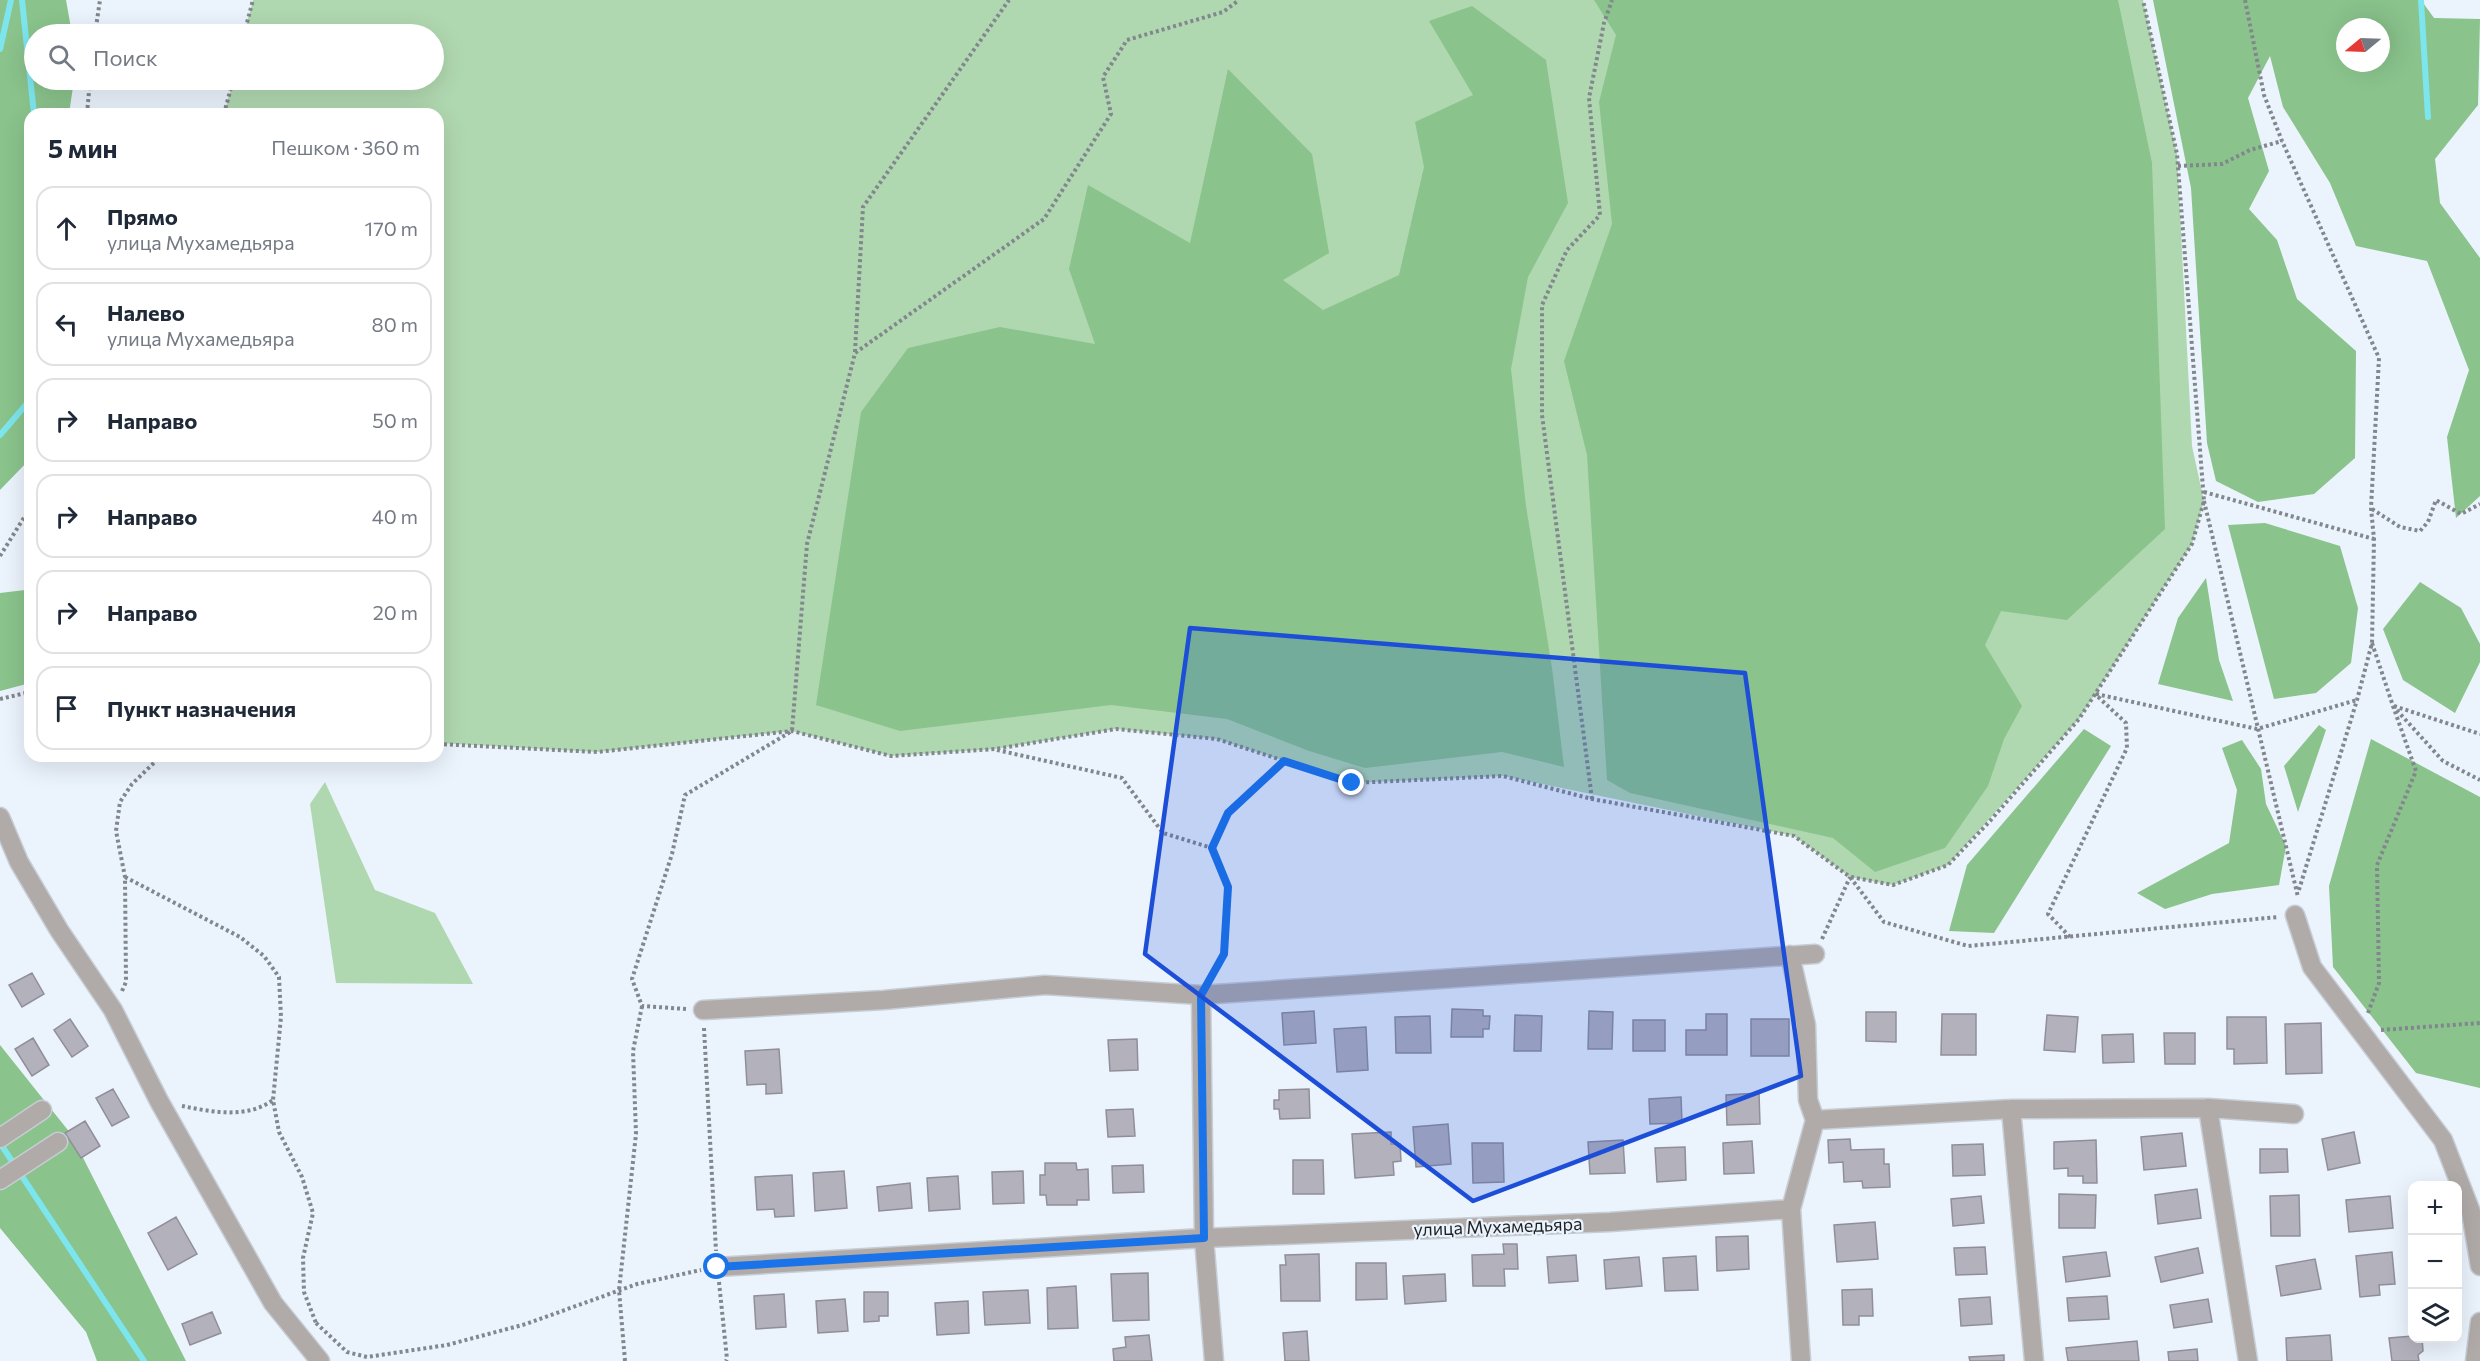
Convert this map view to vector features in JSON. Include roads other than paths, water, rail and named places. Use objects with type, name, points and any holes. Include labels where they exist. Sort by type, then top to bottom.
[{"type":"street","points":[[0,817],[19,862],[59,930],[113,1010],[159,1101],[273,1303],[320,1361]]},
{"type":"street","points":[[2295,915],[2312,967],[2443,1140],[2471,1212],[2480,1266]]},
{"type":"street","points":[[703,1010],[884,1000],[1045,985],[1201,995],[1815,954]]},
{"type":"street","points":[[1790,956],[1806,1025],[1808,1100],[1815,1120],[1791,1209],[1801,1361]]},
{"type":"street","points":[[1201,995],[1204,1238],[1214,1361]]},
{"type":"street","points":[[1815,1120],[2011,1109],[2208,1108],[2294,1114]]},
{"type":"street","points":[[2208,1108],[2248,1361]]},
{"type":"street","points":[[2011,1109],[2034,1361]]},
{"type":"street","points":[[0,1138],[42,1110]]},
{"type":"street","points":[[0,1180],[58,1142]]},
{"type":"street","name":"улица Мухамедьяра","points":[[717,1267],[1204,1238],[1610,1222],[1791,1209]]},
{"type":"street","points":[[2475,1361],[2480,1322]]},
{"type":"waterway","points":[[0,49],[11,0]]},
{"type":"waterway","points":[[22,0],[25,24]]},
{"type":"waterway","points":[[2421,0],[2428,117]]},
{"type":"waterway","points":[[31,90],[33,108]]},
{"type":"waterway","points":[[0,435],[24,407]]},
{"type":"waterway","points":[[0,1143],[144,1361]]}]
